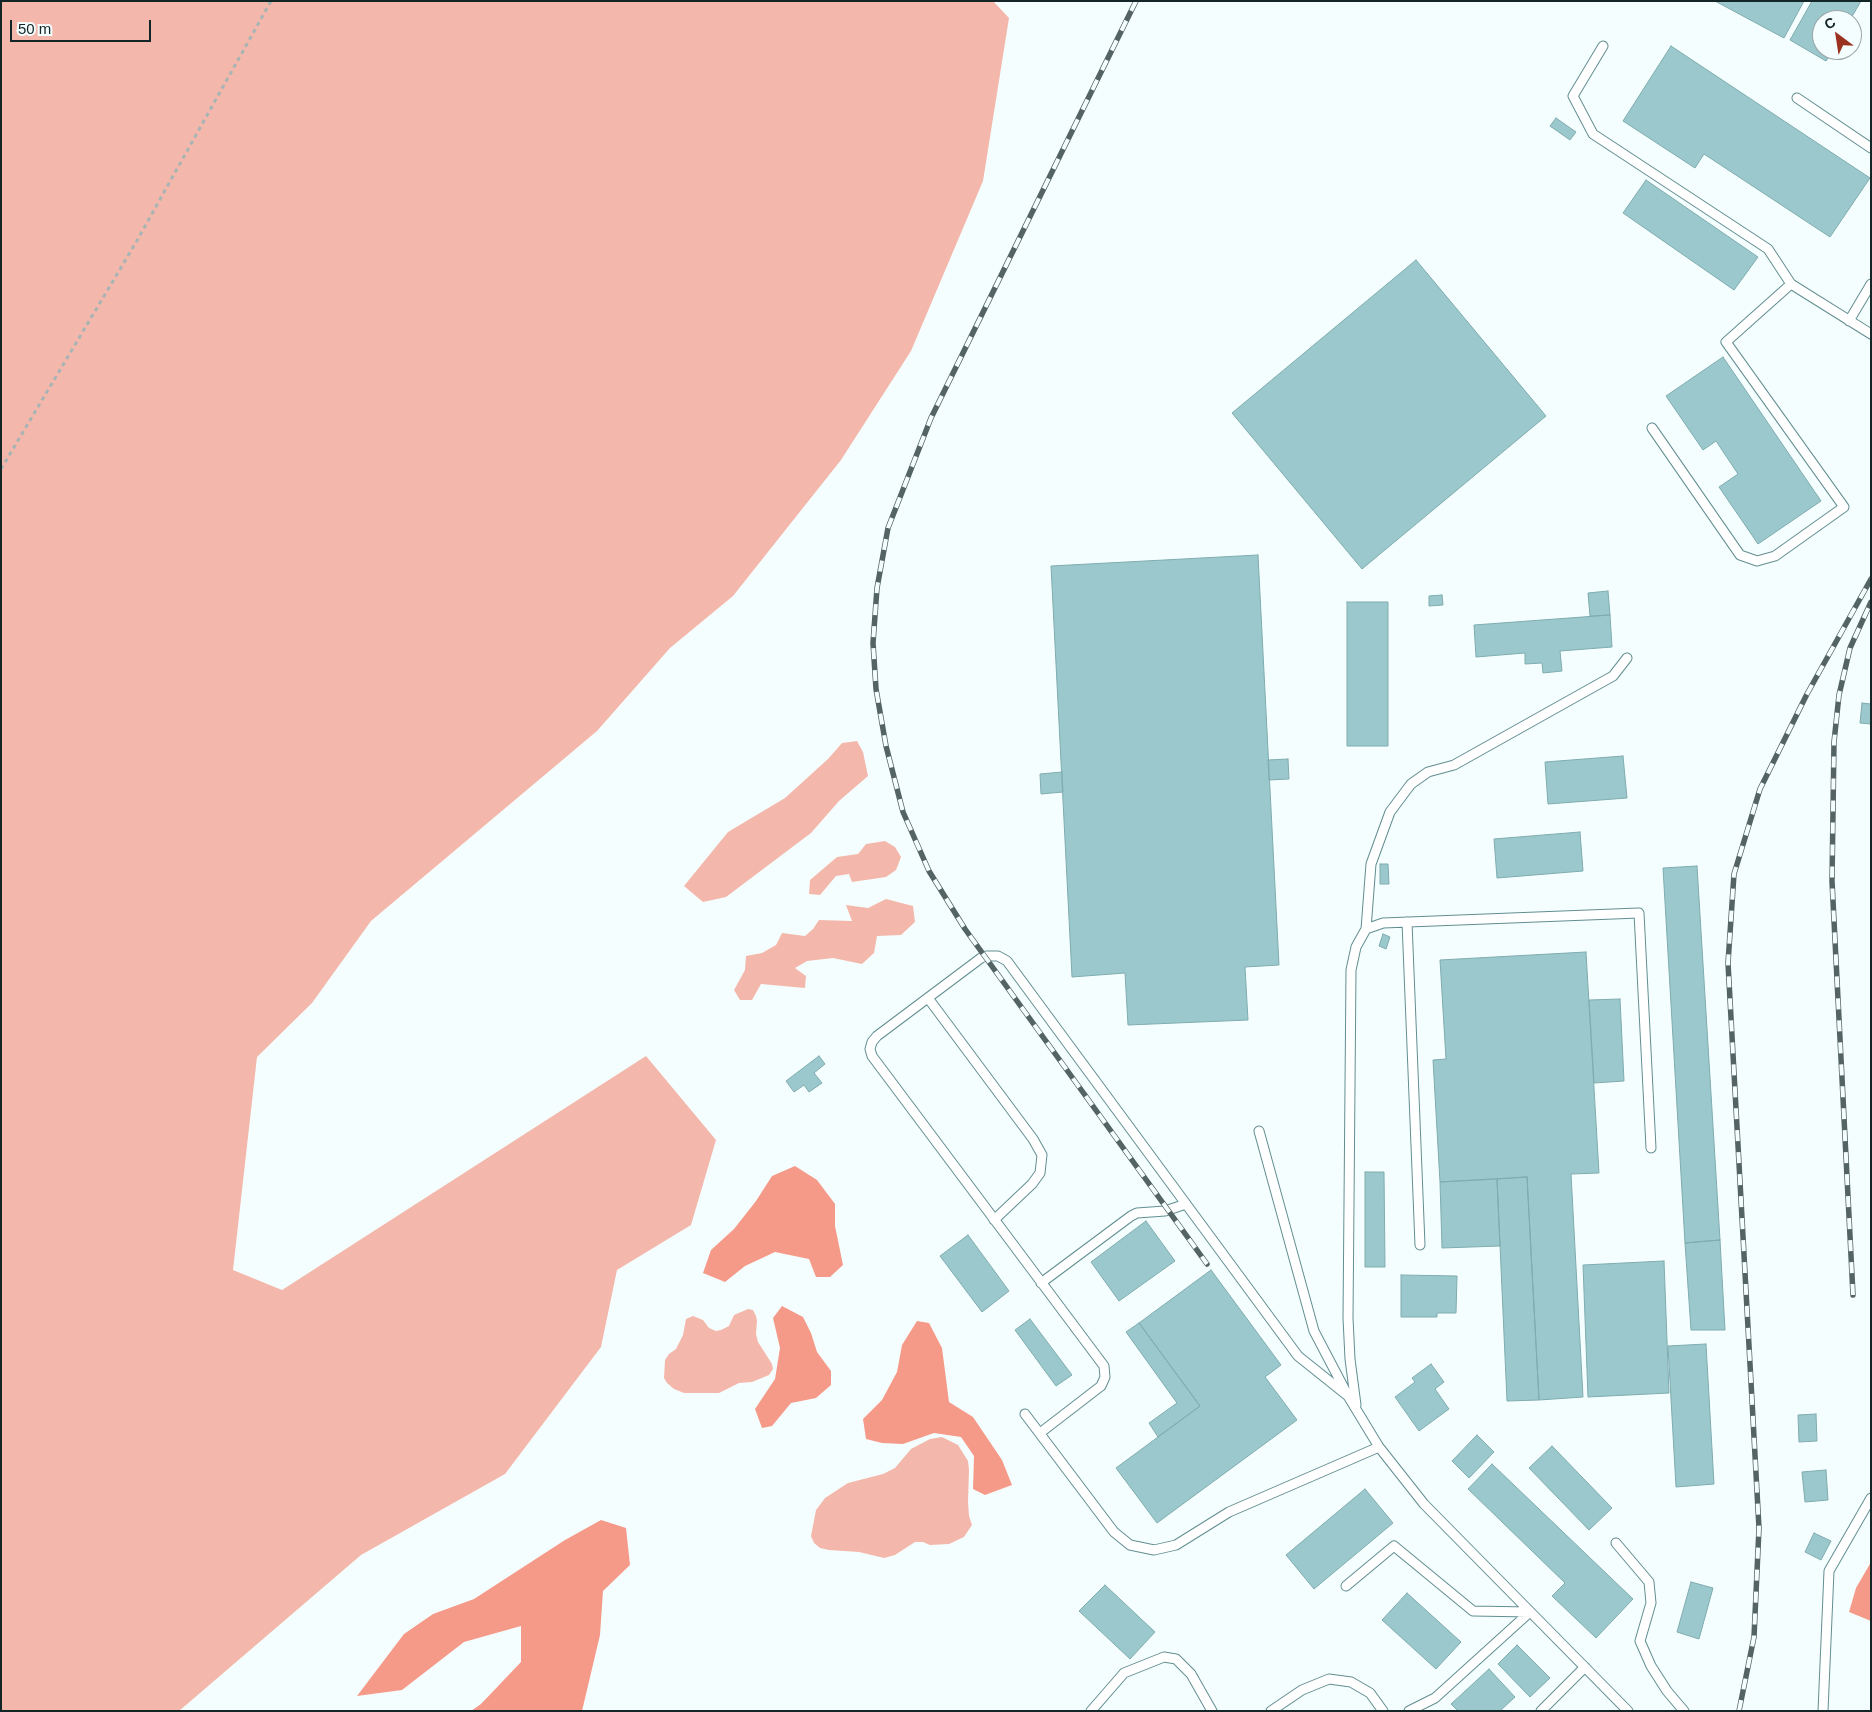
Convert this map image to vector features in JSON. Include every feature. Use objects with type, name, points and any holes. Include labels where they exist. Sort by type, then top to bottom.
[{"type":"lane","points":[[1603,46],[1573,96],[1593,134],[1768,249],[1791,284],[1871,334]]},
{"type":"lane","points":[[1797,98],[1871,148]]},
{"type":"lane","points":[[1652,428],[1740,555],[1758,561],[1775,556],[1844,507],[1726,342],[1791,284]]},
{"type":"lane","points":[[1849,320],[1871,284]]},
{"type":"lane","points":[[1356,1410],[1350,1359],[1348,1318],[1351,970],[1356,947],[1366,929],[1371,864],[1390,812],[1411,784],[1428,772],[1454,765],[1613,676],[1626,658]]},
{"type":"lane","points":[[1366,929],[1383,924],[1407,922],[1639,912],[1651,1148]]},
{"type":"lane","points":[[1407,922],[1420,1245]]},
{"type":"lane","points":[[1040,1433],[1101,1386],[1105,1377],[1104,1366],[872,1056],[870,1049],[872,1042],[878,1036],[981,958],[998,956],[1007,961],[1298,1356],[1348,1396]]},
{"type":"lane","points":[[928,998],[1033,1139],[1042,1155],[1040,1173],[1032,1184],[994,1220]]},
{"type":"lane","points":[[1259,1131],[1314,1331],[1348,1396],[1379,1447],[1424,1504],[1628,1711]]},
{"type":"lane","points":[[1041,1282],[1131,1216],[1138,1213],[1165,1211],[1186,1204]]},
{"type":"lane","points":[[1026,1414],[1114,1532],[1130,1545],[1154,1550],[1176,1544],[1229,1512],[1379,1447]]},
{"type":"lane","points":[[1823,1711],[1829,1571],[1871,1498]]},
{"type":"lane","points":[[1616,1543],[1649,1582],[1651,1603],[1640,1641],[1651,1666],[1684,1711]]},
{"type":"lane","points":[[1346,1586],[1394,1546],[1473,1611],[1530,1612]]},
{"type":"lane","points":[[1409,1711],[1435,1698],[1530,1612]]},
{"type":"lane","points":[[1091,1711],[1124,1673],[1164,1656],[1176,1659],[1191,1674],[1212,1711]]},
{"type":"lane","points":[[1541,1711],[1585,1667]]},
{"type":"lane","points":[[1271,1711],[1302,1690],[1329,1679],[1351,1682],[1370,1693],[1383,1711]]},
{"type":"path","points":[[1,469],[135,244],[270,1]]},
{"type":"shaded area","points":[[1,1],[993,1],[1009,18],[983,181],[911,351],[841,460],[733,596],[670,648],[597,731],[371,921],[312,1003],[257,1057],[233,1270],[282,1290],[646,1056],[716,1140],[691,1225],[617,1270],[601,1347],[505,1474],[361,1555],[179,1711],[1,1711]]},
{"type":"shaded area","points":[[857,741],[863,752],[868,776],[839,801],[811,833],[726,897],[703,902],[684,886],[728,832],[785,798],[828,759],[842,743]]},
{"type":"shaded area","points":[[885,841],[895,847],[901,857],[896,870],[886,877],[852,882],[849,874],[836,876],[820,895],[809,894],[810,880],[837,857],[858,854],[866,844]]},
{"type":"shaded area","points":[[886,899],[913,906],[915,922],[901,935],[877,936],[874,953],[862,964],[833,958],[807,961],[795,968],[806,976],[805,988],[761,984],[752,1000],[740,1000],[734,990],[745,970],[746,956],[762,953],[776,945],[782,933],[805,936],[819,920],[852,921],[846,905],[868,908]]},
{"type":"shaded area","points":[[795,1166],[817,1180],[835,1204],[835,1226],[843,1265],[830,1277],[816,1277],[809,1259],[775,1252],[745,1266],[725,1282],[703,1273],[711,1250],[734,1229],[756,1201],[772,1176]]},
{"type":"shaded area","points":[[782,1306],[803,1317],[817,1352],[831,1371],[831,1385],[816,1398],[791,1403],[772,1426],[762,1428],[755,1409],[775,1379],[780,1348],[773,1318]]},
{"type":"shaded area","points":[[748,1309],[753,1310],[756,1316],[758,1342],[772,1364],[773,1369],[769,1375],[752,1382],[739,1383],[719,1393],[684,1393],[674,1389],[667,1383],[664,1378],[665,1360],[676,1349],[683,1335],[686,1319],[693,1316],[703,1320],[709,1328],[716,1331],[729,1326],[734,1315]]},
{"type":"shaded area","points":[[917,1321],[929,1323],[942,1348],[949,1402],[973,1417],[1002,1460],[1012,1485],[985,1495],[973,1489],[974,1456],[961,1437],[934,1433],[903,1444],[882,1443],[866,1439],[863,1419],[882,1400],[897,1372],[902,1345]]},
{"type":"shaded area","points":[[942,1437],[958,1445],[968,1461],[968,1502],[972,1525],[964,1537],[949,1544],[930,1545],[923,1542],[915,1542],[895,1555],[884,1558],[859,1552],[829,1550],[820,1548],[814,1543],[811,1536],[816,1510],[825,1498],[848,1483],[883,1474],[895,1468],[911,1449],[930,1439]]},
{"type":"shaded area","points":[[601,1520],[626,1528],[630,1565],[603,1591],[600,1635],[582,1711],[471,1711],[481,1704],[521,1662],[521,1626],[464,1642],[402,1690],[357,1696],[404,1634],[433,1614],[474,1599],[565,1540]]},
{"type":"shaded area","points":[[1871,1562],[1871,1621],[1849,1612],[1856,1588]]},
{"type":"building","points":[[1715,1],[1804,1],[1784,38]]},
{"type":"building","points":[[1812,1],[1861,1],[1856,10],[1812,10],[1812,53],[1790,40]]},
{"type":"building","points":[[1671,46],[1870,178],[1830,237],[1704,154],[1695,168],[1623,121]]},
{"type":"building","points":[[1556,118],[1576,132],[1570,140],[1550,126]]},
{"type":"building","points":[[1646,180],[1758,257],[1734,290],[1623,213]]},
{"type":"building","points":[[1416,260],[1546,416],[1362,569],[1232,413]]},
{"type":"building","points":[[1723,357],[1821,501],[1758,544],[1719,487],[1738,474],[1716,441],[1703,450],[1666,396]]},
{"type":"building","points":[[1258,555],[1279,965],[1245,967],[1248,1020],[1128,1025],[1125,973],[1072,977],[1051,566]]},
{"type":"building","points":[[1608,591],[1610,615],[1590,616],[1588,593]]},
{"type":"building","points":[[1442,595],[1443,605],[1429,606],[1429,596]]},
{"type":"building","points":[[1347,602],[1388,602],[1388,746],[1347,746]]},
{"type":"building","points":[[1610,615],[1612,647],[1560,651],[1562,671],[1543,673],[1542,663],[1525,664],[1525,653],[1476,657],[1474,625]]},
{"type":"building","points":[[1862,703],[1871,704],[1871,724],[1860,723]]},
{"type":"building","points":[[1623,756],[1627,798],[1548,804],[1545,762]]},
{"type":"building","points":[[1288,759],[1289,779],[1269,780],[1268,760]]},
{"type":"building","points":[[1062,772],[1063,792],[1041,794],[1040,774]]},
{"type":"building","points":[[1580,832],[1583,871],[1497,878],[1494,839]]},
{"type":"building","points":[[1380,864],[1388,864],[1389,884],[1380,884]]},
{"type":"building","points":[[1697,866],[1720,1240],[1685,1243],[1663,868]]},
{"type":"building","points":[[1383,934],[1390,937],[1386,949],[1379,946]]},
{"type":"building","points":[[1586,952],[1599,1173],[1571,1174],[1583,1397],[1539,1400],[1527,1177],[1440,1182],[1433,1060],[1446,1059],[1440,960]]},
{"type":"building","points":[[1620,999],[1624,1081],[1594,1083],[1589,1000]]},
{"type":"building","points":[[819,1056],[825,1064],[814,1073],[822,1083],[809,1092],[804,1085],[794,1092],[786,1081]]},
{"type":"building","points":[[1365,1172],[1384,1172],[1385,1267],[1365,1267]]},
{"type":"building","points":[[1527,1177],[1539,1400],[1507,1401],[1497,1179]]},
{"type":"building","points":[[1497,1179],[1500,1246],[1442,1248],[1440,1182]]},
{"type":"building","points":[[1146,1221],[1175,1261],[1119,1301],[1091,1262]]},
{"type":"building","points":[[968,1235],[1009,1291],[982,1312],[940,1256]]},
{"type":"building","points":[[1720,1240],[1725,1330],[1691,1330],[1685,1243]]},
{"type":"building","points":[[1664,1261],[1669,1393],[1588,1397],[1583,1265]]},
{"type":"building","points":[[1211,1270],[1281,1365],[1265,1377],[1297,1420],[1157,1523],[1116,1468],[1200,1406],[1139,1323]]},
{"type":"building","points":[[1401,1275],[1457,1276],[1456,1313],[1437,1313],[1437,1317],[1401,1317]]},
{"type":"building","points":[[1030,1319],[1072,1375],[1056,1386],[1015,1330]]},
{"type":"building","points":[[1139,1323],[1200,1406],[1158,1437],[1149,1423],[1177,1403],[1126,1332]]},
{"type":"building","points":[[1706,1344],[1714,1484],[1676,1487],[1668,1346]]},
{"type":"building","points":[[1431,1364],[1444,1382],[1435,1389],[1449,1409],[1419,1431],[1395,1397],[1415,1382],[1412,1378]]},
{"type":"building","points":[[1816,1414],[1817,1441],[1799,1442],[1798,1415]]},
{"type":"building","points":[[1477,1435],[1494,1452],[1469,1478],[1452,1461]]},
{"type":"building","points":[[1552,1446],[1612,1508],[1589,1530],[1529,1468]]},
{"type":"building","points":[[1492,1464],[1633,1599],[1596,1638],[1552,1596],[1565,1583],[1468,1489]]},
{"type":"building","points":[[1826,1470],[1828,1500],[1805,1502],[1802,1472]]},
{"type":"building","points":[[1365,1489],[1393,1523],[1314,1589],[1286,1555]]},
{"type":"building","points":[[1814,1533],[1831,1541],[1821,1560],[1805,1552]]},
{"type":"building","points":[[1691,1582],[1713,1588],[1699,1639],[1677,1632]]},
{"type":"building","points":[[1105,1585],[1155,1632],[1130,1659],[1079,1611]]},
{"type":"building","points":[[1407,1593],[1461,1642],[1436,1669],[1382,1620]]},
{"type":"building","points":[[1517,1645],[1550,1678],[1530,1697],[1498,1664]]},
{"type":"building","points":[[1489,1669],[1515,1697],[1500,1711],[1458,1711],[1451,1704]]},
{"type":"railway","points":[[1136,1],[931,418],[888,528],[877,588],[873,643],[876,689],[886,746],[903,812],[929,871],[965,929],[1207,1264]]},
{"type":"railway","points":[[1739,1711],[1754,1637],[1759,1528],[1728,963],[1734,874],[1760,789],[1807,694],[1871,579]]},
{"type":"railway","points":[[1853,1295],[1832,881],[1834,742],[1839,695],[1850,648],[1871,602]]}]
